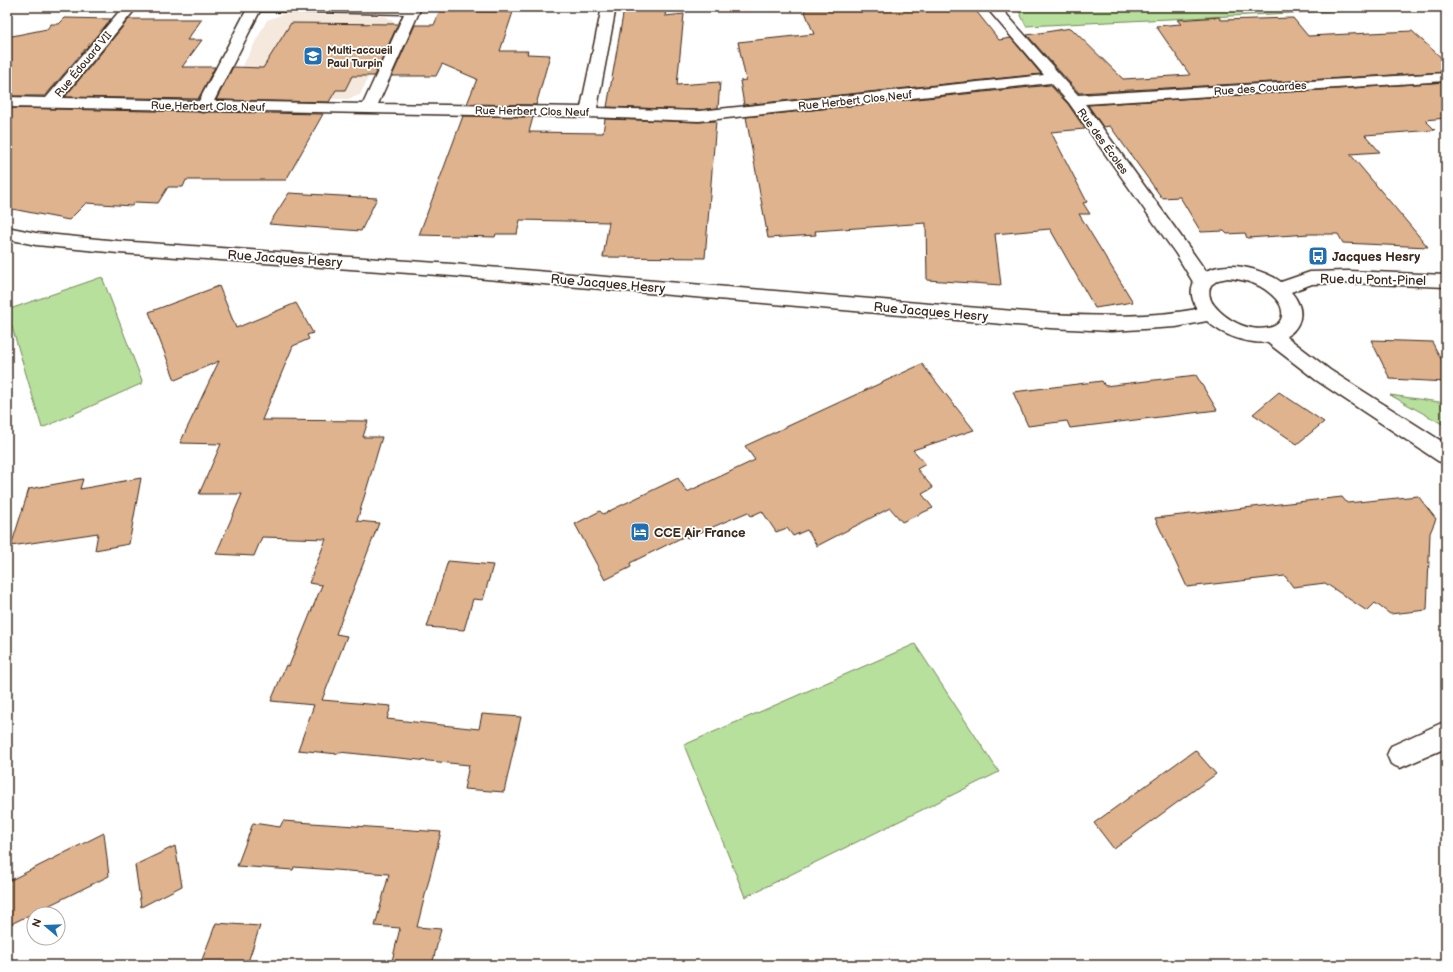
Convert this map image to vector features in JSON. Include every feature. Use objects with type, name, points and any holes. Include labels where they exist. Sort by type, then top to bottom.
[{"type":"street","name":"Rue Édouard VII","points":[[50,103],[130,7]]},
{"type":"street","points":[[203,107],[255,7]]},
{"type":"street","points":[[259,7],[413,10],[368,109]]},
{"type":"street","points":[[588,112],[610,7]]},
{"type":"street","name":"Rue des Écoles","points":[[993,7],[1074,100],[1204,282]]},
{"type":"street","name":"Rue des Couardes","points":[[1074,100],[1446,77]]},
{"type":"street","name":"Rue Herbert Clos Neuf","points":[[7,102],[203,107],[588,112],[699,116],[738,114],[1055,78]]},
{"type":"street","name":"Rue Jacques Hesry","points":[[7,233],[36,239],[118,247],[452,270],[1050,321],[1111,324],[1176,320],[1210,314]]},
{"type":"street","points":[[1228,272],[1240,273],[1263,280],[1278,290],[1290,303],[1292,317],[1286,329],[1271,335],[1254,335],[1238,332],[1222,324],[1210,314],[1202,303],[1199,291],[1204,282],[1213,275],[1228,272]]},
{"type":"street","name":"Rue du Pont-Pinel","points":[[1278,290],[1310,278],[1348,276],[1446,281]]},
{"type":"street","points":[[1271,335],[1323,375],[1446,455]]},
{"type":"street","points":[[1400,755],[1446,734]]},
{"type":"shaded area","name":"Multi-accueil Paul Turpin","points":[[283,14],[385,16],[395,22],[360,95],[348,99],[234,98],[229,92],[267,20]]},
{"type":"green space","points":[[1017,7],[1414,7],[1026,26]]},
{"type":"green space","points":[[102,277],[143,383],[42,428],[7,310]]},
{"type":"green space","points":[[1390,395],[1446,403],[1446,426]]},
{"type":"green space","points":[[915,644],[999,772],[745,897],[684,745]]},
{"type":"building","points":[[627,7],[661,7],[661,9],[666,9],[665,16],[684,14],[677,85],[720,82],[718,108],[699,110],[607,107],[624,9],[627,9]]},
{"type":"building","points":[[803,7],[973,7],[999,40],[1011,38],[1041,74],[744,105],[740,81],[746,80],[738,42],[814,34]]},
{"type":"building","points":[[440,11],[513,12],[500,51],[528,51],[527,54],[550,55],[536,105],[467,104],[477,79],[442,64],[436,76],[392,76],[415,25],[434,25]]},
{"type":"building","points":[[1219,17],[1221,20],[1293,18],[1308,36],[1412,31],[1446,62],[1446,72],[1079,93],[1027,35],[1071,28],[1123,79],[1190,75],[1156,26],[1181,24],[1177,20]]},
{"type":"building","points":[[65,18],[111,19],[45,96],[7,96],[7,37],[47,29],[51,24],[59,24]]},
{"type":"building","points":[[129,19],[202,19],[187,40],[202,40],[182,67],[215,67],[198,99],[65,97]]},
{"type":"building","name":"Multi-accueil Paul Turpin","points":[[291,23],[398,24],[374,76],[352,76],[345,90],[336,90],[329,102],[216,100],[233,67],[263,68]]},
{"type":"building","points":[[1446,82],[1446,118],[1425,120],[1435,130],[1365,135],[1380,152],[1350,154],[1428,247],[1343,243],[1338,234],[1310,234],[1247,238],[1245,233],[1227,234],[1224,231],[1201,232],[1180,197],[1162,198],[1110,126],[1103,127],[1088,105]]},
{"type":"building","points":[[1050,85],[1068,104],[1085,129],[1051,132],[1087,202],[1083,203],[1090,214],[1079,214],[1133,302],[1095,308],[1050,229],[995,234],[1001,285],[927,280],[926,223],[815,231],[816,235],[768,238],[746,117]]},
{"type":"building","points":[[7,108],[203,113],[323,114],[286,180],[186,180],[183,187],[168,187],[158,203],[135,202],[132,206],[86,203],[69,220],[7,208]]},
{"type":"building","points":[[463,116],[533,117],[529,132],[603,133],[605,119],[699,122],[716,121],[705,258],[603,257],[609,222],[520,220],[517,234],[496,234],[495,237],[419,235]]},
{"type":"building","points":[[289,193],[377,198],[361,231],[269,224]]},
{"type":"building","points":[[219,286],[236,328],[296,303],[313,333],[307,335],[309,339],[293,346],[262,420],[368,421],[363,437],[382,437],[357,521],[379,523],[336,634],[347,636],[322,700],[391,706],[387,719],[479,729],[482,714],[521,717],[504,792],[464,789],[469,765],[339,752],[338,754],[298,750],[314,705],[271,701],[286,665],[289,666],[322,585],[309,583],[326,539],[262,537],[254,556],[216,554],[242,494],[199,494],[221,444],[180,443],[219,361],[175,380],[149,312]]},
{"type":"building","points":[[1371,340],[1432,342],[1446,368],[1446,382],[1390,379]]},
{"type":"building","points":[[922,364],[974,430],[913,450],[926,464],[917,469],[933,488],[922,494],[933,508],[902,522],[890,508],[817,546],[807,530],[793,536],[787,528],[776,532],[762,511],[751,516],[748,512],[687,538],[685,536],[630,563],[631,567],[605,580],[575,524],[600,511],[603,514],[678,478],[687,492],[755,460],[745,446]]},
{"type":"building","points":[[1196,375],[1217,410],[1070,428],[1067,421],[1028,426],[1013,392],[1102,381],[1105,386]]},
{"type":"building","points":[[1279,392],[1324,422],[1297,444],[1253,414]]},
{"type":"building","points":[[141,478],[129,544],[95,550],[98,533],[11,546],[29,489],[83,479],[80,489]]},
{"type":"building","points":[[1418,496],[1436,519],[1430,533],[1427,610],[1390,614],[1375,603],[1367,611],[1325,583],[1293,587],[1285,576],[1187,587],[1155,518],[1342,497],[1347,503]]},
{"type":"building","points":[[448,561],[493,565],[483,600],[473,599],[464,630],[427,627]]},
{"type":"building","points":[[1195,750],[1216,774],[1114,849],[1094,823]]},
{"type":"building","points":[[283,821],[441,832],[417,927],[441,929],[432,965],[391,965],[400,928],[375,926],[389,874],[294,867],[293,870],[237,866],[253,823],[280,827]]},
{"type":"building","points":[[104,833],[109,876],[48,906],[26,906],[26,917],[7,926],[7,882]]},
{"type":"building","points":[[175,846],[182,886],[141,907],[135,865]]},
{"type":"building","points":[[216,923],[260,926],[247,965],[200,965]]},
{"type":"place","name":"Multi-accueil Paul Turpin","points":[[313,56]]},
{"type":"place","name":"Jacques Hesry","points":[[1318,256]]},
{"type":"place","name":"CCE Air France","points":[[640,532]]}]
